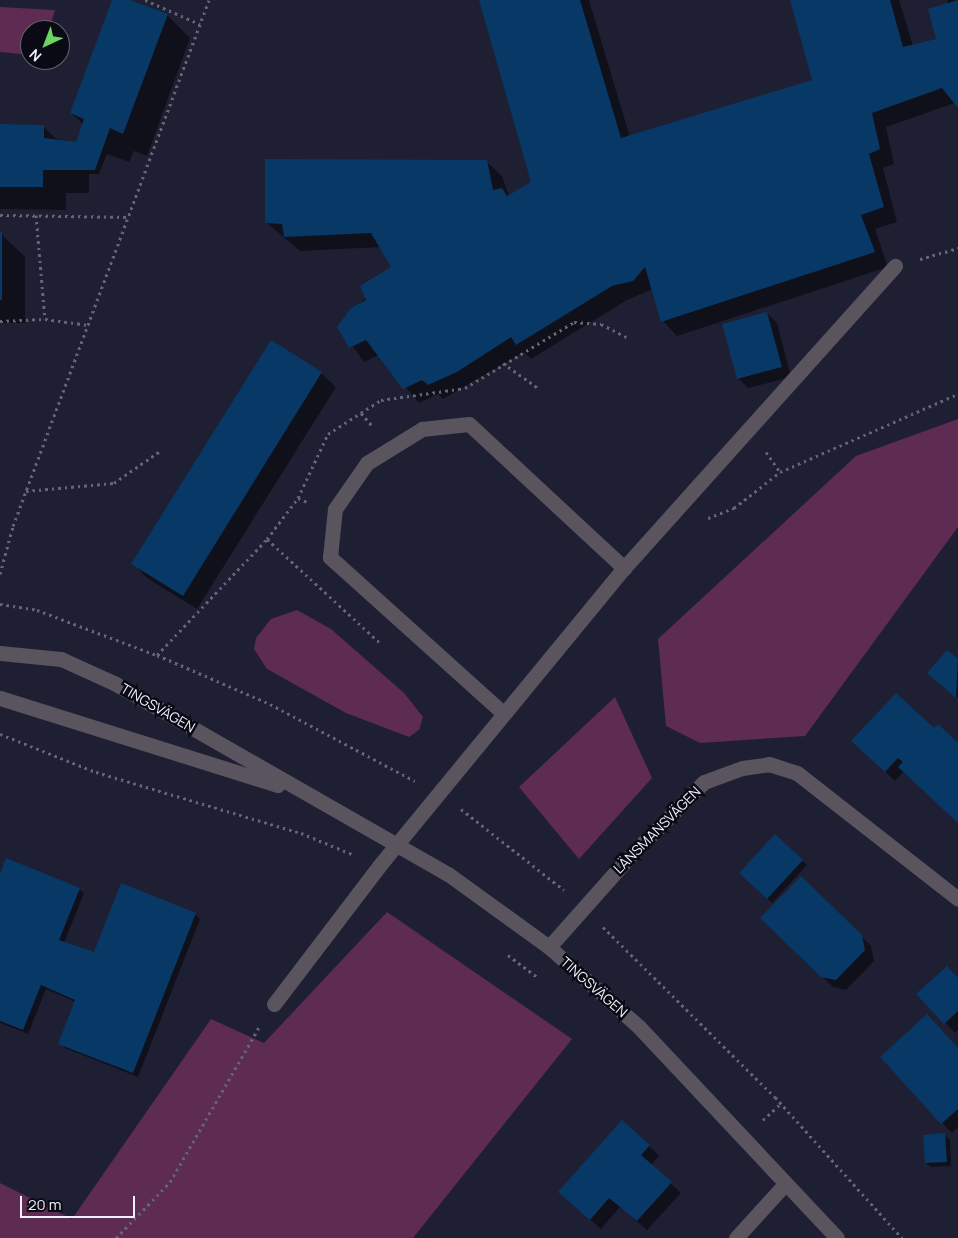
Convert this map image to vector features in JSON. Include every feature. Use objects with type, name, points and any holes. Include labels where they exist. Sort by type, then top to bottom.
[{"type":"street","points":[[274,1004],[378,866],[624,568],[895,266]]},
{"type":"street","points":[[503,713],[330,557],[335,509],[367,464],[422,429],[469,424],[624,568]]},
{"type":"street","name":"TINGSVÄGEN","points":[[0,653],[61,659],[114,683],[448,874],[550,948],[646,1033],[837,1238]]},
{"type":"street","name":"TINGSVÄGEN","points":[[0,698],[305,793]]},
{"type":"street","name":"LÄNSMANSVÄGEN","points":[[550,948],[583,907],[704,782],[742,768],[768,764],[797,773],[958,899]]},
{"type":"street","points":[[736,1238],[785,1184]]},
{"type":"path","points":[[146,0],[200,24]]},
{"type":"path","points":[[0,574],[26,491],[209,0]]},
{"type":"path","points":[[0,215],[129,217]]},
{"type":"path","points":[[36,215],[45,319]]},
{"type":"path","points":[[895,266],[958,248]]},
{"type":"path","points":[[0,321],[45,319],[89,325]]},
{"type":"path","points":[[157,655],[267,539],[298,498],[328,434],[381,400],[465,388],[502,363],[574,322],[601,324],[629,338]]},
{"type":"path","points":[[502,363],[538,388]]},
{"type":"path","points":[[697,522],[734,508],[780,472],[958,394]]},
{"type":"path","points":[[26,491],[114,483],[160,451]]},
{"type":"path","points":[[267,539],[382,645]]},
{"type":"path","points":[[0,604],[37,610],[157,655],[270,704],[438,795],[532,862],[583,907],[775,1096],[902,1238]]},
{"type":"path","points":[[0,734],[96,772],[301,833],[378,866]]},
{"type":"path","points":[[506,953],[544,982]]},
{"type":"path","points":[[116,1238],[170,1182],[231,1071],[274,1004]]},
{"type":"shaded area","points":[[0,7],[55,10],[52,20],[20,20],[20,54],[0,52]]},
{"type":"shaded area","points":[[958,419],[958,527],[805,736],[700,743],[666,726],[658,639],[856,456]]},
{"type":"shaded area","points":[[297,610],[331,629],[404,693],[423,717],[419,730],[409,737],[346,713],[267,669],[254,649],[256,638],[271,619]]},
{"type":"shaded area","points":[[615,697],[652,778],[579,859],[519,787]]},
{"type":"shaded area","points":[[387,912],[572,1039],[413,1238],[0,1238],[0,1183],[72,1219],[211,1019],[264,1043]]},
{"type":"building","points":[[112,0],[130,0],[168,14],[123,134],[110,128],[95,170],[43,170],[43,187],[0,187],[0,124],[44,125],[44,138],[76,142],[84,119],[70,113]]},
{"type":"building","points":[[479,0],[580,0],[621,138],[812,80],[790,0],[890,0],[903,47],[936,39],[928,9],[958,0],[958,108],[942,88],[872,113],[880,149],[869,154],[884,207],[861,215],[875,252],[661,322],[645,267],[633,281],[612,286],[516,345],[511,337],[457,372],[428,385],[422,380],[403,389],[366,340],[349,348],[337,327],[351,308],[366,300],[360,286],[391,267],[371,233],[284,237],[282,224],[265,223],[265,159],[487,160],[493,190],[502,188],[507,196],[531,182]]},
{"type":"building","points":[[0,232],[2,232],[2,300],[0,300]]},
{"type":"building","points":[[767,312],[782,367],[737,379],[722,324]]},
{"type":"building","points":[[271,340],[322,372],[183,596],[131,564]]},
{"type":"building","points":[[947,650],[958,659],[956,698],[927,673]]},
{"type":"building","points":[[896,693],[934,728],[938,724],[958,743],[958,823],[898,767],[903,762],[898,758],[885,772],[851,741]]},
{"type":"building","points":[[775,834],[803,860],[767,899],[739,873]]},
{"type":"building","points":[[6,858],[80,888],[59,940],[94,952],[121,883],[196,913],[133,1073],[58,1044],[75,1000],[41,985],[23,1030],[0,1021],[0,874]]},
{"type":"building","points":[[801,876],[862,935],[865,950],[836,980],[821,977],[760,918]]},
{"type":"building","points":[[947,966],[958,978],[958,1011],[944,1024],[916,994]]},
{"type":"building","points":[[927,1014],[958,1048],[958,1109],[941,1124],[880,1057]]},
{"type":"building","points":[[622,1120],[650,1145],[641,1155],[672,1182],[637,1221],[609,1198],[590,1220],[558,1192]]},
{"type":"building","points":[[945,1133],[947,1162],[925,1163],[923,1135]]}]
